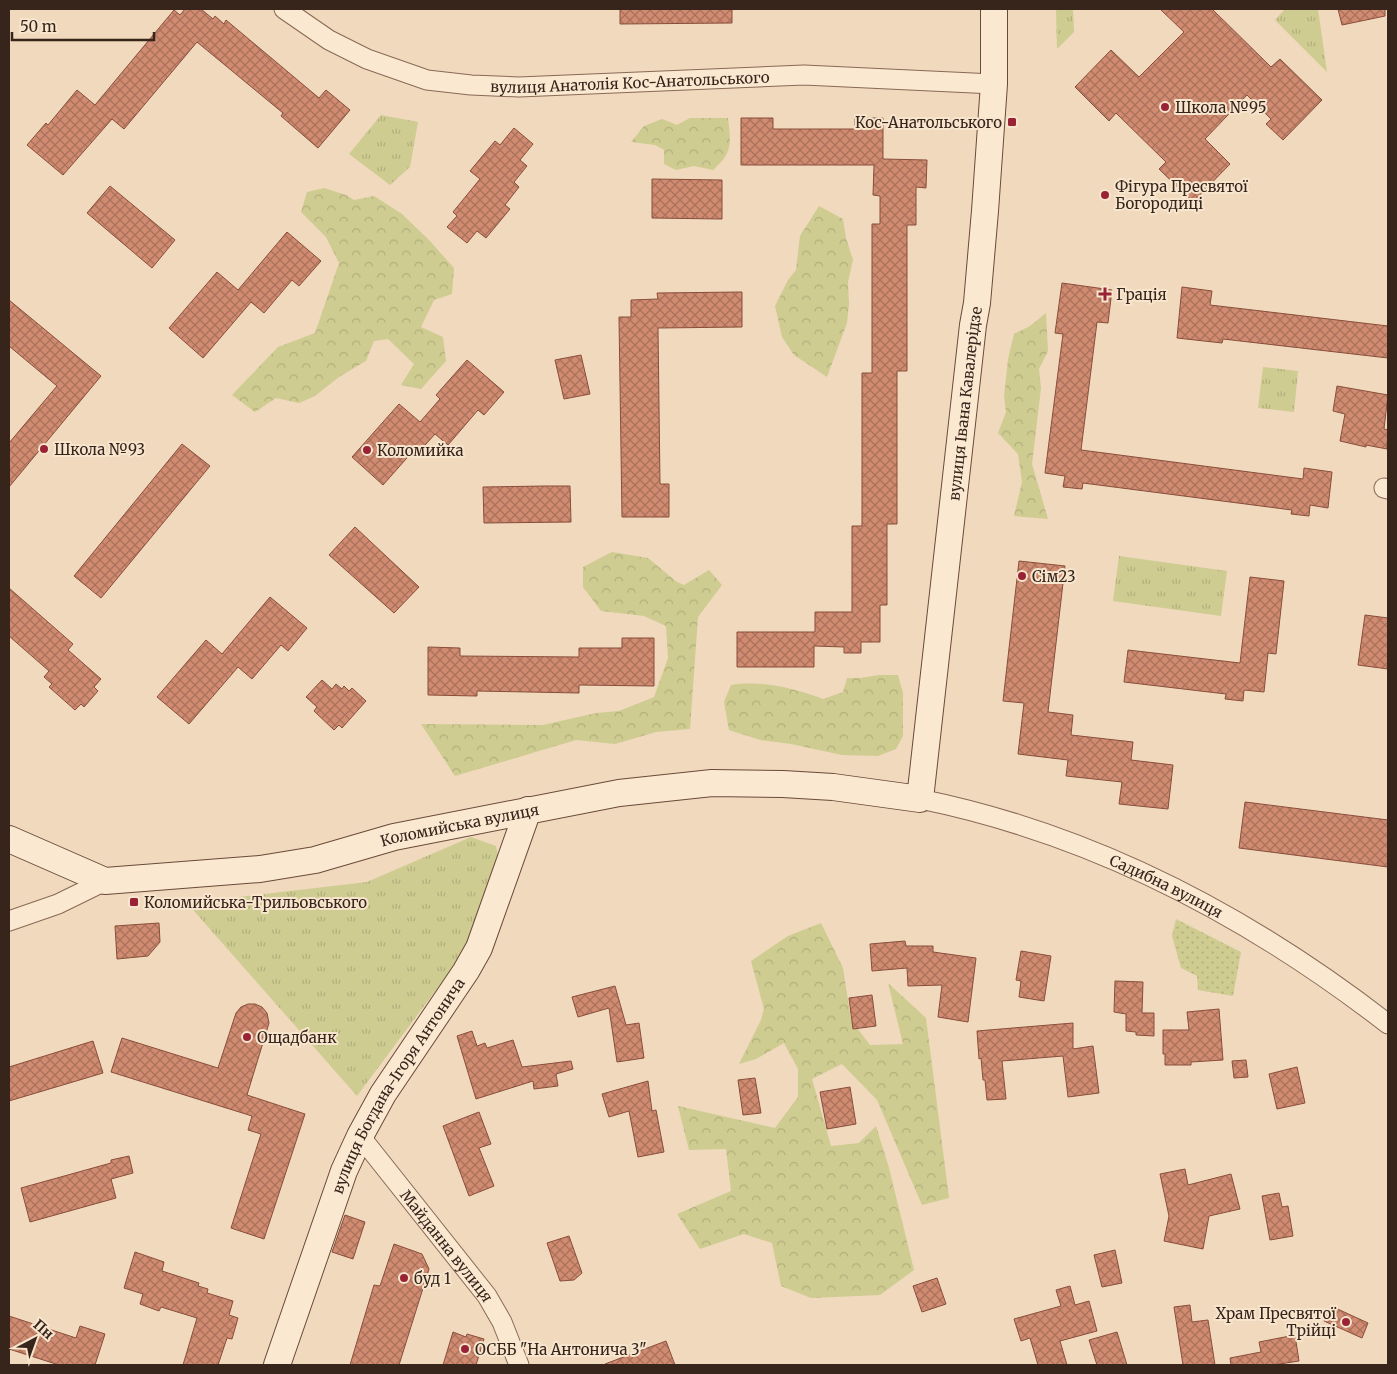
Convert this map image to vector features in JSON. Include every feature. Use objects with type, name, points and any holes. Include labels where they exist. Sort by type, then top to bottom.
[{"type":"street","name":"вулиця Анатолія Кос-Анатольського","points":[[284,9],[329,40],[367,59],[427,80],[471,85],[519,87],[618,81],[804,75],[994,84]]},
{"type":"street","name":"вулиця Івана Кавалерідзе","points":[[920,799],[977,303],[994,84],[994,9]]},
{"type":"street","name":"Коломийська вулиця","points":[[9,839],[106,881],[260,870],[315,860],[394,837],[618,792],[712,782],[833,787],[920,799]]},
{"type":"street","name":"Садибна вулиця","points":[[920,799],[954,806],[1047,834],[1096,853],[1192,896],[1262,936],[1388,1024]]},
{"type":"street","name":"вулиця Богдана-Ігоря Антонича","points":[[277,1365],[344,1171],[360,1136],[383,1094],[466,971],[479,948],[528,810]]},
{"type":"street","points":[[9,921],[58,904],[106,881]]},
{"type":"street","name":"Майданна вулиця","points":[[360,1136],[487,1296],[502,1322],[519,1365]]},
{"type":"green space","points":[[1056,9],[1073,9],[1074,32],[1057,49]]},
{"type":"green space","points":[[1285,9],[1318,9],[1327,72],[1275,20]]},
{"type":"green space","points":[[381,115],[418,122],[410,167],[390,185],[349,154]]},
{"type":"green space","points":[[690,118],[728,118],[729,147],[720,164],[713,170],[694,166],[676,170],[664,164],[664,150],[655,145],[631,142],[644,126],[662,119],[677,125]]},
{"type":"green space","points":[[324,188],[346,195],[354,200],[374,196],[402,214],[454,268],[452,294],[434,300],[421,327],[443,337],[446,361],[421,389],[401,385],[414,364],[388,339],[374,341],[366,361],[339,377],[315,396],[299,403],[276,398],[255,412],[232,395],[278,347],[315,333],[339,263],[326,237],[301,212],[307,192]]},
{"type":"green space","points":[[819,206],[843,219],[846,238],[853,260],[848,282],[849,304],[847,323],[827,377],[794,355],[782,337],[775,306],[788,280],[796,270],[800,236]]},
{"type":"green space","points":[[1046,313],[1048,351],[1039,369],[1041,388],[1032,464],[1048,519],[1014,516],[1022,482],[1018,454],[998,433],[1006,412],[1004,397],[1008,359],[1014,334],[1030,326]]},
{"type":"green space","points":[[1263,367],[1298,371],[1294,412],[1258,408]]},
{"type":"green space","points":[[612,552],[648,558],[677,582],[684,585],[709,570],[722,585],[698,617],[690,729],[656,732],[615,744],[576,740],[455,776],[421,724],[543,725],[596,713],[619,711],[654,697],[668,658],[666,626],[644,616],[601,611],[583,587],[583,567]]},
{"type":"green space","points":[[1119,556],[1227,571],[1221,616],[1113,601]]},
{"type":"green space","points":[[898,675],[903,693],[903,736],[896,749],[878,756],[842,755],[791,744],[760,740],[729,730],[724,702],[731,685],[766,684],[801,691],[823,699],[843,692],[847,678]]},
{"type":"green space","points":[[471,837],[496,846],[500,866],[468,947],[357,1096],[187,903],[367,882]]},
{"type":"green space","points":[[1176,919],[1241,952],[1233,996],[1198,990],[1197,976],[1181,968],[1172,936]]},
{"type":"green space","points":[[821,923],[843,968],[851,1020],[870,1045],[903,1044],[888,983],[926,1018],[949,1198],[922,1205],[877,1100],[842,1064],[812,1079],[831,1146],[859,1143],[876,1126],[889,1168],[914,1270],[880,1295],[811,1298],[781,1286],[772,1243],[744,1234],[700,1249],[677,1214],[731,1191],[726,1149],[689,1150],[678,1106],[775,1128],[798,1097],[798,1069],[784,1043],[756,1059],[739,1064],[761,1020],[764,1009],[751,961],[788,936]]},
{"type":"building","points":[[185,9],[201,9],[213,19],[215,16],[224,24],[226,20],[319,98],[326,90],[350,110],[318,148],[281,116],[283,113],[197,42],[124,129],[112,119],[63,175],[27,145],[46,123],[48,125],[77,90],[95,105],[174,10],[180,15]]},
{"type":"building","points":[[620,9],[732,9],[732,23],[620,24]]},
{"type":"building","name":"Школа №95","points":[[1160,9],[1212,9],[1271,67],[1280,59],[1322,100],[1283,140],[1266,124],[1271,119],[1247,95],[1205,139],[1230,164],[1193,202],[1159,169],[1166,162],[1116,113],[1109,121],[1075,87],[1111,50],[1139,77],[1184,32]]},
{"type":"building","points":[[1338,9],[1385,9],[1385,16],[1342,25]]},
{"type":"building","points":[[741,118],[773,118],[773,129],[855,129],[855,118],[883,118],[883,159],[927,160],[926,188],[916,187],[916,225],[907,225],[907,371],[897,371],[897,524],[887,524],[887,605],[880,605],[880,642],[861,642],[861,653],[844,653],[844,647],[814,646],[814,667],[737,667],[737,632],[815,632],[815,612],[852,612],[852,526],[862,526],[862,373],[872,373],[872,224],[880,224],[880,196],[873,195],[874,165],[741,165]]},
{"type":"building","points":[[514,128],[533,144],[520,160],[527,166],[514,182],[519,187],[505,205],[510,209],[486,238],[477,231],[467,243],[447,227],[457,216],[453,212],[480,179],[470,171],[495,141],[500,145]]},
{"type":"building","points":[[652,179],[722,180],[722,219],[652,218]]},
{"type":"building","points":[[110,186],[175,240],[152,268],[87,213]]},
{"type":"building","points":[[287,232],[321,261],[299,286],[292,280],[264,313],[251,302],[203,358],[169,328],[217,272],[238,290]]},
{"type":"building","points":[[1062,283],[1112,290],[1108,323],[1097,322],[1081,450],[1303,479],[1304,468],[1332,472],[1328,508],[1310,505],[1309,516],[1291,514],[1292,510],[1083,483],[1082,489],[1063,487],[1065,476],[1045,473],[1063,334],[1055,333]]},
{"type":"building","points":[[1182,287],[1212,291],[1210,305],[1388,326],[1388,358],[1223,339],[1222,343],[1177,338]]},
{"type":"building","points":[[742,292],[742,327],[658,328],[660,484],[669,484],[669,517],[622,517],[619,317],[631,317],[631,300],[658,299],[657,293]]},
{"type":"building","points":[[9,300],[101,376],[9,487],[9,443],[57,386],[9,346]]},
{"type":"building","points":[[581,355],[590,394],[564,399],[555,360]]},
{"type":"building","points":[[467,360],[504,392],[484,415],[478,410],[448,445],[435,434],[418,453],[414,450],[383,485],[352,457],[399,404],[420,422],[440,399],[436,395]]},
{"type":"building","points":[[1337,386],[1388,395],[1384,429],[1388,430],[1387,449],[1366,445],[1366,447],[1340,441],[1345,414],[1333,411]]},
{"type":"building","points":[[182,444],[210,466],[101,598],[74,576]]},
{"type":"building","points":[[570,486],[571,522],[484,523],[483,487]]},
{"type":"building","points":[[355,527],[419,587],[394,613],[329,555]]},
{"type":"building","points":[[1019,561],[1065,566],[1048,712],[1073,715],[1071,735],[1133,742],[1131,760],[1173,765],[1168,809],[1119,804],[1122,782],[1066,776],[1068,760],[1018,754],[1024,703],[1003,701]]},
{"type":"building","points":[[1250,577],[1284,581],[1276,654],[1268,653],[1264,692],[1244,690],[1243,701],[1225,699],[1226,694],[1124,682],[1128,650],[1240,663]]},
{"type":"building","points":[[9,588],[73,644],[68,650],[101,679],[94,687],[98,691],[84,707],[81,704],[75,710],[49,687],[52,684],[44,677],[49,671],[9,636]]},
{"type":"building","points":[[270,597],[307,628],[288,651],[281,645],[252,679],[238,667],[189,724],[157,697],[206,640],[222,654]]},
{"type":"building","points":[[1365,615],[1388,618],[1388,669],[1358,665]]},
{"type":"building","points":[[622,638],[654,638],[654,686],[579,685],[579,693],[477,691],[477,696],[428,695],[428,647],[460,648],[460,656],[579,657],[579,648],[622,648]]},
{"type":"building","points":[[322,680],[332,689],[336,684],[342,689],[344,686],[349,691],[352,688],[366,701],[342,728],[339,725],[334,730],[314,711],[317,707],[306,697]]},
{"type":"building","points":[[1245,802],[1388,820],[1388,867],[1239,848]]},
{"type":"building","points":[[159,923],[160,942],[148,956],[117,959],[115,926]]},
{"type":"building","points":[[905,941],[906,946],[933,946],[933,952],[976,958],[968,1022],[938,1017],[942,985],[908,986],[907,968],[872,971],[870,944]]},
{"type":"building","points":[[1021,951],[1051,956],[1044,1001],[1019,997],[1021,981],[1016,980]]},
{"type":"building","points":[[1115,981],[1143,982],[1142,1013],[1154,1013],[1154,1036],[1136,1035],[1136,1032],[1126,1031],[1126,1014],[1114,1012]]},
{"type":"building","points":[[615,986],[626,1025],[639,1023],[644,1058],[617,1062],[609,1008],[578,1017],[572,997]]},
{"type":"building","points":[[872,995],[876,1026],[853,1029],[849,998]]},
{"type":"building","points":[[248,1004],[262,1007],[267,1013],[269,1023],[247,1095],[305,1114],[264,1239],[231,1228],[261,1134],[248,1130],[252,1116],[111,1072],[122,1038],[218,1068],[236,1013],[241,1007]]},
{"type":"building","points":[[1219,1009],[1223,1060],[1191,1062],[1191,1065],[1165,1065],[1163,1030],[1189,1030],[1187,1012]]},
{"type":"building","points":[[1073,1023],[1073,1049],[1093,1046],[1099,1093],[1068,1097],[1063,1056],[1002,1061],[1006,1099],[987,1100],[981,1058],[979,1059],[977,1031]]},
{"type":"building","points":[[472,1031],[477,1046],[485,1043],[487,1048],[513,1040],[522,1067],[571,1061],[573,1069],[556,1074],[558,1086],[534,1089],[533,1081],[476,1099],[457,1036]]},
{"type":"building","points":[[93,1041],[103,1073],[9,1101],[9,1067]]},
{"type":"building","points":[[1246,1060],[1248,1077],[1234,1078],[1232,1061]]},
{"type":"building","points":[[1297,1067],[1305,1103],[1277,1109],[1269,1074]]},
{"type":"building","points":[[755,1078],[761,1113],[743,1115],[738,1080]]},
{"type":"building","points":[[648,1081],[652,1111],[656,1110],[664,1152],[638,1157],[629,1111],[609,1117],[602,1094]]},
{"type":"building","points":[[850,1087],[856,1124],[827,1129],[820,1092]]},
{"type":"building","points":[[479,1112],[491,1144],[479,1148],[494,1186],[469,1196],[443,1126]]},
{"type":"building","points":[[129,1156],[133,1173],[111,1179],[116,1198],[30,1222],[21,1188],[111,1163],[111,1160]]},
{"type":"building","points":[[1185,1169],[1188,1185],[1231,1174],[1240,1209],[1209,1216],[1203,1249],[1164,1241],[1169,1216],[1160,1174]]},
{"type":"building","points":[[1279,1193],[1282,1207],[1288,1206],[1293,1236],[1270,1240],[1262,1196]]},
{"type":"building","points":[[345,1215],[365,1222],[353,1259],[332,1252]]},
{"type":"building","points":[[569,1236],[582,1273],[574,1280],[560,1281],[547,1243]]},
{"type":"building","points":[[394,1244],[422,1254],[429,1269],[399,1365],[350,1365],[374,1285],[380,1286]]},
{"type":"building","points":[[1115,1250],[1122,1283],[1102,1287],[1094,1255]]},
{"type":"building","points":[[135,1252],[164,1262],[162,1271],[199,1283],[198,1286],[208,1289],[207,1293],[233,1301],[229,1315],[238,1318],[232,1339],[227,1338],[218,1365],[183,1365],[197,1318],[161,1307],[159,1311],[140,1304],[143,1294],[124,1288]]},
{"type":"building","points":[[937,1278],[946,1304],[922,1312],[913,1286]]},
{"type":"building","points":[[1070,1286],[1075,1305],[1089,1301],[1097,1331],[1060,1341],[1067,1365],[1038,1365],[1030,1338],[1021,1341],[1014,1319],[1061,1306],[1056,1290]]},
{"type":"building","points":[[1190,1305],[1192,1322],[1208,1320],[1215,1365],[1183,1365],[1174,1307]]},
{"type":"building","name":"Храм Пресвятої Трійці","points":[[1331,1306],[1368,1323],[1362,1338],[1324,1321]]},
{"type":"building","points":[[9,1316],[76,1338],[80,1326],[105,1334],[95,1365],[59,1365],[9,1349]]},
{"type":"building","name":"ОСББ \"На Антонича 3\"","points":[[453,1332],[466,1337],[467,1334],[484,1339],[476,1365],[443,1365]]},
{"type":"building","points":[[1117,1332],[1127,1365],[1097,1365],[1089,1340]]},
{"type":"building","points":[[1295,1335],[1299,1361],[1273,1365],[1231,1365],[1230,1358],[1261,1352],[1259,1342]]},
{"type":"building","points":[[666,1341],[675,1365],[605,1365],[605,1364]]},
{"type":"place","name":"Школа №95","points":[[1165,107]]},
{"type":"place","name":"Кос-Анатольського","points":[[1012,122]]},
{"type":"place","name":"Фігура Пресвятої Богородиці","points":[[1105,195]]},
{"type":"place","name":"Грація","points":[[1105,294]]},
{"type":"place","name":"Школа №93","points":[[44,449]]},
{"type":"place","name":"Коломийка","points":[[367,450]]},
{"type":"place","name":"Сім23","points":[[1022,576]]},
{"type":"place","name":"Коломийська-Трильовського","points":[[134,902]]},
{"type":"place","name":"Ощадбанк","points":[[247,1037]]},
{"type":"place","name":"буд 1","points":[[404,1278]]},
{"type":"place","name":"Храм Пресвятої Трійці","points":[[1346,1322]]},
{"type":"place","name":"ОСББ \"На Антонича 3\"","points":[[465,1349]]}]
